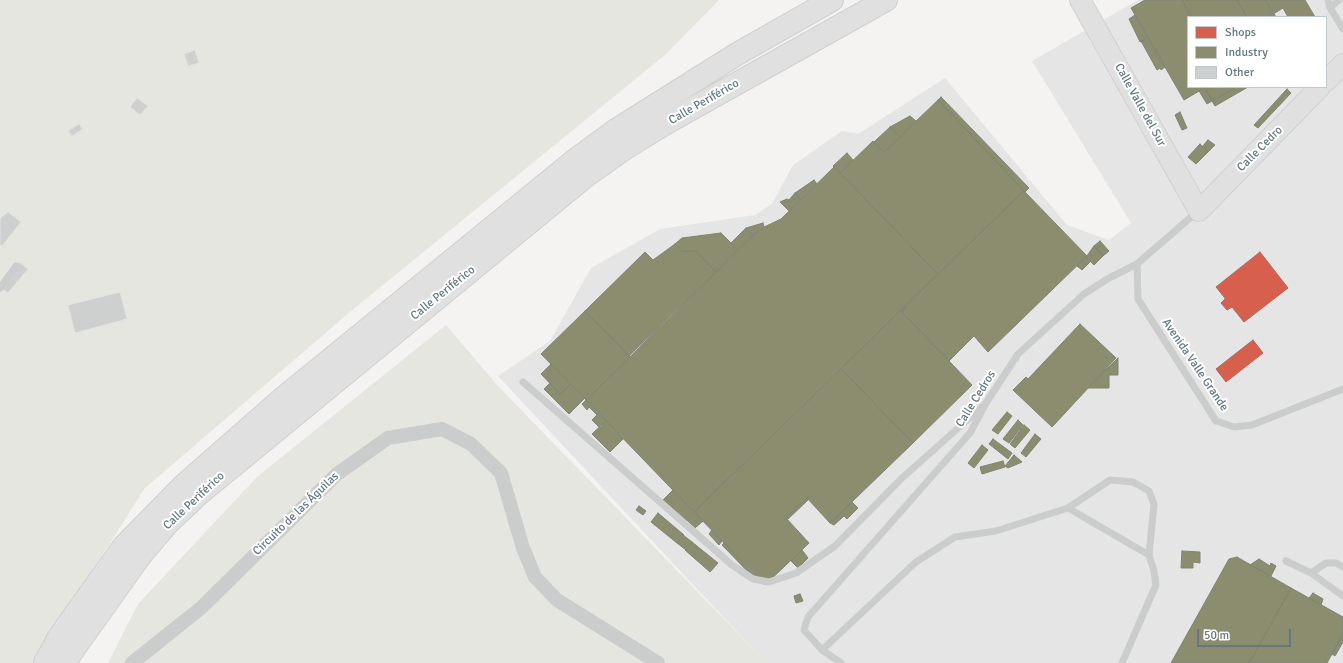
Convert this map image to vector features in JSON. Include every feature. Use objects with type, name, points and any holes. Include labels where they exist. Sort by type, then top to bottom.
[{"type":"highway","name":"Calle Periférico","points":[[45,663],[59,637],[124,546],[185,484],[283,398],[569,165],[616,130],[737,54],[832,0]]},
{"type":"highway","name":"Calle Periférico","points":[[65,663],[140,556],[168,523],[200,493],[586,176],[627,147],[668,122],[886,0]]},
{"type":"street","name":"Calle Valle del Sur","points":[[1080,0],[1199,211]]},
{"type":"street","points":[[1327,80],[1343,64]]},
{"type":"street","name":"Calle Cedro","points":[[1199,211],[1319,88]]},
{"type":"street","name":"Circuito de las Águilas","points":[[132,663],[201,608],[336,474],[388,438],[442,429],[471,444],[501,472],[523,548],[535,577],[557,600],[658,663]]},
{"type":"lane","points":[[1328,0],[1330,8],[1343,29]]},
{"type":"lane","points":[[1330,8],[1339,0]]},
{"type":"lane","name":"Calle Cedros","points":[[841,663],[822,650],[804,630],[808,618],[970,433],[986,403],[1018,354],[1084,294],[1109,278],[1137,264],[1199,211]]},
{"type":"lane","name":"Avenida Valle Grande","points":[[1137,264],[1138,299],[1216,420],[1234,427],[1252,425],[1343,390]]},
{"type":"lane","points":[[0,288],[16,266]]},
{"type":"lane","points":[[523,382],[732,565],[752,579],[770,582],[796,573],[835,546],[902,478],[986,403]]},
{"type":"lane","points":[[822,650],[916,562],[955,537],[996,531],[1068,508],[1110,480],[1133,482],[1149,491],[1154,504],[1149,555],[1154,571],[1156,585],[1122,663]]},
{"type":"lane","points":[[1068,508],[1149,555]]},
{"type":"lane","points":[[1286,561],[1312,573],[1343,596]]},
{"type":"lane","points":[[1312,573],[1326,563],[1336,563],[1343,567]]},
{"type":"shaded area","points":[[0,0],[719,0],[665,55],[350,312],[144,489],[35,663],[0,663]]},
{"type":"shaded area","points":[[1138,0],[1343,0],[1343,663],[772,663],[755,651],[498,376],[550,341],[591,268],[660,229],[755,215],[772,204],[793,165],[842,131],[858,134],[945,78],[1067,225],[1109,240],[1131,223],[1032,61]]},
{"type":"shaded area","points":[[446,325],[498,386],[754,650],[772,663],[108,663],[138,604],[258,476]]},
{"type":"building: Shops","points":[[1260,252],[1288,288],[1244,322],[1216,287]]},
{"type":"building: Shops","points":[[1225,299],[1232,307],[1227,310],[1221,303]]},
{"type":"building: Shops","points":[[1253,340],[1263,353],[1226,382],[1216,369]]},
{"type":"building: Industry","points":[[1145,0],[1182,0],[1190,16],[1187,16],[1187,88],[1204,88],[1184,100],[1131,8]]},
{"type":"building: Industry","points":[[1182,0],[1237,0],[1246,16],[1190,16]]},
{"type":"building: Industry","points":[[1237,0],[1265,0],[1275,16],[1246,16]]},
{"type":"building: Industry","points":[[1265,0],[1305,0],[1314,16],[1287,16],[1283,8],[1273,14]]},
{"type":"building: Industry","points":[[1135,15],[1148,37],[1140,42],[1129,19]]},
{"type":"building: Industry","points":[[1148,37],[1165,67],[1161,70],[1160,68],[1157,70],[1141,41]]},
{"type":"building: Industry","points":[[1205,88],[1232,88],[1233,89],[1212,101]]},
{"type":"building: Industry","points":[[1205,88],[1212,101],[1207,104],[1199,91]]},
{"type":"building: Industry","points":[[1246,88],[1215,106],[1212,101],[1233,89]]},
{"type":"building: Industry","points":[[1287,89],[1291,93],[1258,128],[1254,125]]},
{"type":"building: Industry","points":[[941,97],[1029,188],[1025,192],[938,100]]},
{"type":"building: Industry","points":[[938,100],[1024,191],[938,274],[840,173],[873,141],[884,152]]},
{"type":"building: Industry","points":[[1180,112],[1187,128],[1182,130],[1175,115]]},
{"type":"building: Industry","points":[[910,116],[916,121],[900,137],[890,127]]},
{"type":"building: Industry","points":[[890,127],[900,137],[884,152],[874,142]]},
{"type":"building: Industry","points":[[1208,140],[1215,145],[1208,152],[1202,147]]},
{"type":"building: Industry","points":[[1200,144],[1208,152],[1196,164],[1188,157]]},
{"type":"building: Industry","points":[[847,153],[853,160],[840,173],[833,166]]},
{"type":"building: Industry","points":[[834,167],[938,274],[694,512],[586,400],[760,229],[781,219]]},
{"type":"building: Industry","points":[[814,180],[817,184],[801,200],[795,193]]},
{"type":"building: Industry","points":[[1024,191],[1087,256],[988,352],[974,336],[949,361],[902,312],[906,307],[905,306]]},
{"type":"building: Industry","points":[[795,193],[801,200],[789,211],[780,202],[787,199],[789,200]]},
{"type":"building: Industry","points":[[763,223],[764,227],[753,235],[746,228]]},
{"type":"building: Industry","points":[[746,228],[753,235],[738,250],[731,243]]},
{"type":"building: Industry","points":[[721,233],[738,250],[716,272],[696,251],[682,251],[675,244],[682,238]]},
{"type":"building: Industry","points":[[1100,241],[1109,251],[1103,256],[1094,246]]},
{"type":"building: Industry","points":[[675,244],[682,251],[696,251],[716,272],[629,356],[585,311],[645,252],[653,260]]},
{"type":"building: Industry","points":[[1094,246],[1103,256],[1094,265],[1086,257]]},
{"type":"building: Industry","points":[[1086,257],[1091,261],[1082,270],[1077,266]]},
{"type":"building: Industry","points":[[905,306],[906,307],[902,312],[972,385],[913,443],[841,369]]},
{"type":"building: Industry","points":[[585,311],[630,357],[586,400],[541,354]]},
{"type":"building: Industry","points":[[1080,324],[1116,358],[1052,427],[1013,390],[1026,377],[1028,379]]},
{"type":"building: Industry","points":[[1118,358],[1118,375],[1109,375],[1109,388],[1088,388]]},
{"type":"building: Industry","points":[[551,364],[571,384],[560,394],[541,374]]},
{"type":"building: Industry","points":[[841,369],[913,443],[830,523],[807,498],[786,518],[809,543],[765,585],[694,512]]},
{"type":"building: Industry","points":[[550,383],[560,394],[571,384],[585,398],[569,414],[544,389]]},
{"type":"building: Industry","points":[[586,400],[599,413],[597,415],[589,407],[587,410],[582,404]]},
{"type":"building: Industry","points":[[1007,412],[1012,416],[998,434],[992,430]]},
{"type":"building: Industry","points":[[599,413],[606,421],[600,428],[592,420]]},
{"type":"building: Industry","points":[[1018,420],[1023,425],[1009,443],[1003,439]]},
{"type":"building: Industry","points":[[606,421],[623,439],[610,452],[592,434]]},
{"type":"building: Industry","points":[[1024,425],[1030,430],[1015,448],[1010,444]]},
{"type":"building: Industry","points":[[1035,434],[1041,439],[1026,457],[1021,453]]},
{"type":"building: Industry","points":[[993,439],[1012,453],[1008,459],[989,444]]},
{"type":"building: Industry","points":[[982,445],[988,450],[974,468],[968,463]]},
{"type":"building: Industry","points":[[1014,455],[1022,462],[1008,468],[1005,466]]},
{"type":"building: Industry","points":[[1003,461],[1005,467],[982,474],[980,467]]},
{"type":"building: Industry","points":[[673,490],[703,521],[695,528],[662,501]]},
{"type":"building: Industry","points":[[807,498],[808,500],[787,520],[786,518]]},
{"type":"building: Industry","points":[[852,502],[858,508],[847,519],[844,516],[834,525],[830,523]]},
{"type":"building: Industry","points":[[639,506],[646,511],[643,515],[636,510]]},
{"type":"building: Industry","points":[[658,513],[684,535],[677,543],[651,522]]},
{"type":"building: Industry","points":[[712,530],[722,541],[719,545],[709,534]]},
{"type":"building: Industry","points":[[683,535],[692,542],[686,550],[677,543]]},
{"type":"building: Industry","points":[[692,542],[718,563],[710,572],[685,550]]},
{"type":"building: Industry","points":[[724,543],[756,577],[754,578],[722,545]]},
{"type":"building: Industry","points":[[802,550],[808,558],[798,568],[791,561]]},
{"type":"building: Industry","points":[[1182,551],[1200,552],[1200,563],[1193,562],[1193,568],[1181,568]]},
{"type":"building: Industry","points":[[1237,557],[1291,588],[1249,663],[1171,663],[1229,559]]},
{"type":"building: Industry","points":[[1259,559],[1270,566],[1271,563],[1276,566],[1271,576],[1250,565]]},
{"type":"building: Industry","points":[[1291,588],[1343,617],[1343,634],[1327,663],[1249,663]]},
{"type":"building: Industry","points":[[1313,593],[1323,599],[1321,605],[1309,598]]},
{"type":"building: Industry","points":[[800,594],[803,601],[796,603],[794,596]]},
{"type":"building: Industry","points":[[1343,634],[1343,642],[1335,656],[1332,654]]},
{"type":"building: Other","points":[[195,50],[199,63],[188,66],[184,54]]},
{"type":"building: Other","points":[[137,98],[148,106],[140,115],[130,107]]},
{"type":"building: Other","points":[[79,124],[83,129],[72,136],[68,131]]},
{"type":"building: Other","points":[[8,212],[21,222],[2,246],[0,244],[0,219]]},
{"type":"building: Other","points":[[19,262],[28,269],[8,293],[0,287],[0,285]]},
{"type":"building: Other","points":[[120,292],[127,319],[75,333],[68,305]]}]
